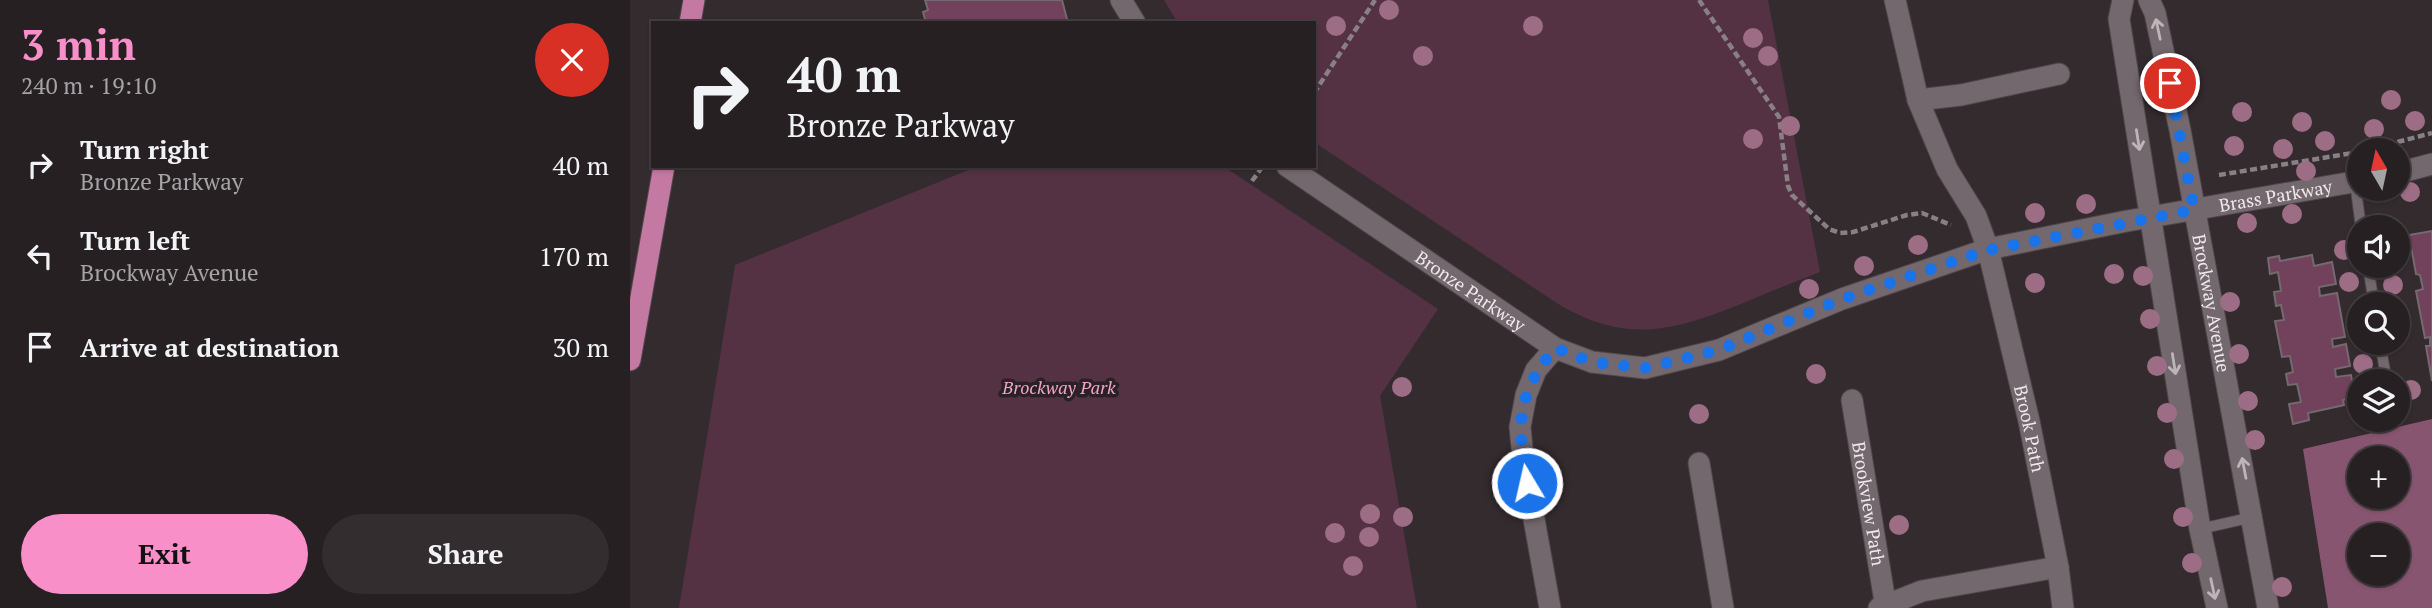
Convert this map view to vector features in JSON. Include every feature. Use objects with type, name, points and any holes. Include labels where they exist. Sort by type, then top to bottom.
[{"type":"main road","points":[[690,21],[694,0]]},
{"type":"main road","points":[[630,360],[664,168]]},
{"type":"street","points":[[1121,0],[1134,21]]},
{"type":"street","name":"Brook Path","points":[[1895,0],[1918,100],[1947,169],[1976,216],[1988,250],[2029,421],[2058,567],[2063,608]]},
{"type":"street","points":[[2123,0],[2119,19],[2200,529],[2217,608]]},
{"type":"street","name":"Brockway Avenue","points":[[2149,0],[2155,13],[2194,210],[2268,608]]},
{"type":"street","points":[[1918,100],[1961,95],[2059,74]]},
{"type":"street","points":[[2410,169],[2432,163]]},
{"type":"street","name":"Bronze Parkway","points":[[1290,168],[1555,348],[1592,362],[1645,368],[1719,350],[1842,299],[1988,250],[2194,210]]},
{"type":"street","name":"Brass Parkway","points":[[2194,210],[2347,183]]},
{"type":"street","points":[[1550,608],[1523,458],[1521,427],[1526,395],[1536,370],[1555,348]]},
{"type":"street","name":"Brookview Path","points":[[1852,400],[1883,607]]},
{"type":"street","points":[[1699,463],[1723,608]]},
{"type":"street","points":[[1883,607],[1922,590],[2058,567]]},
{"type":"lane","points":[[2200,529],[2253,517]]},
{"type":"path","points":[[1316,90],[1375,0]]},
{"type":"path","points":[[1699,0],[1779,117],[1788,186],[1792,195],[1829,229],[1840,233],[1853,233],[1907,215],[1922,213],[1951,225]]},
{"type":"path","points":[[2410,140],[2432,133]]},
{"type":"path","points":[[2219,175],[2347,154]]},
{"type":"path","points":[[1252,181],[1262,168]]},
{"type":"green space","points":[[1164,0],[1768,0],[1820,272],[1717,313],[1673,326],[1631,329],[1587,319],[1563,307],[1316,143],[1316,21],[1177,21]]},
{"type":"green space","name":"Brockway Park","points":[[973,168],[1226,168],[1438,309],[1380,396],[1417,608],[679,608],[735,265]]},
{"type":"shaded area","points":[[2432,419],[2432,608],[2328,608],[2303,449],[2376,432],[2410,432],[2410,424]]},
{"type":"building","points":[[925,0],[1062,0],[1067,21],[925,21],[923,12],[928,10]]},
{"type":"building","points":[[2432,231],[2432,381],[2426,346],[2430,346],[2430,337],[2425,338],[2416,291],[2423,289],[2420,275],[2416,274],[2410,235]]},
{"type":"building","points":[[2312,255],[2314,266],[2332,262],[2336,284],[2319,287],[2320,296],[2337,293],[2345,337],[2332,339],[2333,347],[2346,344],[2350,366],[2335,369],[2336,377],[2347,376],[2347,399],[2343,400],[2344,405],[2308,413],[2309,420],[2293,424],[2289,404],[2301,402],[2297,384],[2288,385],[2286,374],[2293,372],[2290,356],[2282,357],[2275,321],[2284,320],[2281,305],[2276,306],[2274,292],[2281,291],[2278,272],[2270,274],[2268,258],[2279,256],[2280,261]]},
{"type":"route","points":[[1527,483],[1521,427],[1526,395],[1536,370],[1555,348],[1592,362],[1645,368],[1719,350],[1842,299],[1988,250],[2194,210],[2170,83]]}]
